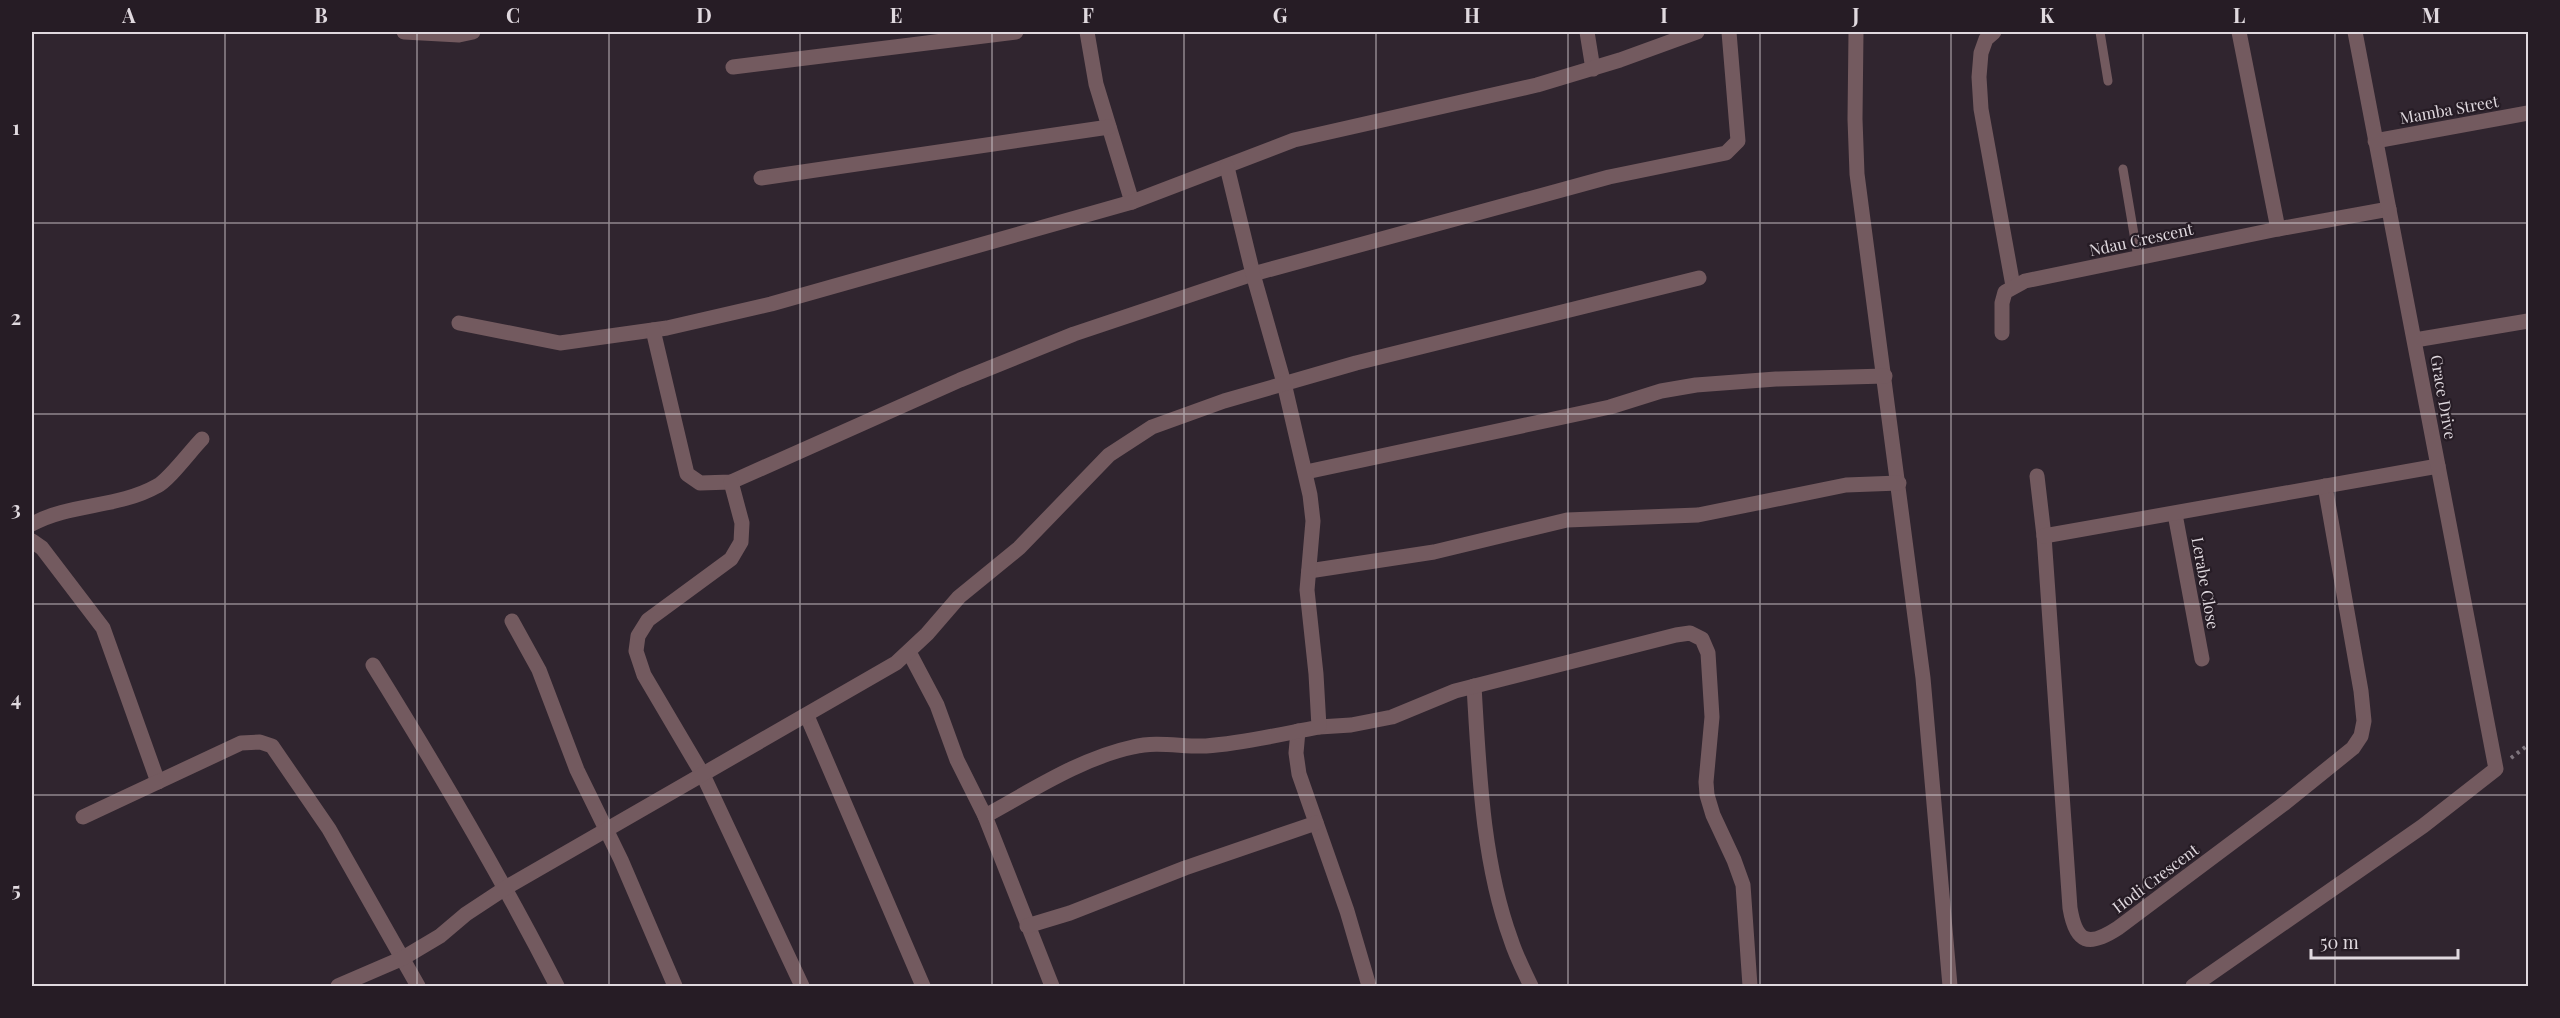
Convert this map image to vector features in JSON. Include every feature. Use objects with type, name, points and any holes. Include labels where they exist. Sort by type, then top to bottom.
[{"type":"street","points":[[404,32],[459,35],[473,32]]},
{"type":"street","points":[[733,67],[1017,32]]},
{"type":"street","points":[[1087,32],[1096,84],[1132,202]]},
{"type":"street","points":[[1587,32],[1593,69]]},
{"type":"street","points":[[459,323],[560,343],[653,330],[771,304],[1132,202],[1294,140],[1537,85],[1593,69],[1697,32]]},
{"type":"street","points":[[653,330],[680,453],[687,474],[700,483],[731,482],[970,375],[1074,334],[1253,274],[1608,177],[1726,153],[1738,141],[1729,32]]},
{"type":"street","points":[[1857,32],[1855,119],[1857,174],[1899,483],[1932,759],[1950,987]]},
{"type":"street","points":[[1994,32],[1986,39],[1979,77],[1981,109],[2013,286],[2005,292],[2002,303],[2002,333]]},
{"type":"street","points":[[2239,32],[2278,229]]},
{"type":"street","name":"Grace Drive","points":[[2193,987],[2423,826],[2496,769],[2355,32]]},
{"type":"street","name":"Mamba Street","points":[[2375,141],[2529,113]]},
{"type":"street","points":[[761,178],[1110,127]]},
{"type":"street","points":[[1227,166],[1305,472],[1313,521],[1307,590],[1319,727]]},
{"type":"street","name":"Ndau Crescent","points":[[2013,286],[2025,281],[2278,229],[2389,209]]},
{"type":"street","points":[[338,987],[403,958],[440,936],[466,914],[507,887],[896,663],[909,652],[959,597],[1018,548],[1109,456],[1122,445],[1152,427],[1185,414],[1284,383],[1531,318],[1699,278]]},
{"type":"street","points":[[2415,340],[2529,321]]},
{"type":"street","points":[[1305,472],[1610,407],[1661,391],[1696,385],[1776,379],[1885,376]]},
{"type":"street","points":[[32,524],[66,512],[121,500],[159,486],[202,439]]},
{"type":"street","points":[[2044,536],[2438,466]]},
{"type":"street","name":"Hodi Crescent","points":[[2037,476],[2044,536],[2070,908],[2079,934],[2086,939],[2098,940],[2118,928],[2286,803],[2341,759],[2361,736],[2364,721],[2361,692],[2325,486]]},
{"type":"street","points":[[731,482],[742,523],[741,542],[731,559],[648,620],[638,636],[636,651],[644,675],[703,775],[802,987]]},
{"type":"street","points":[[1309,571],[1434,552],[1567,520],[1698,515],[1846,485],[1899,483]]},
{"type":"street","name":"Lerabe Close","points":[[2175,514],[2202,659]]},
{"type":"street","points":[[32,541],[42,548],[103,628],[158,782]]},
{"type":"street","points":[[512,621],[538,670],[577,770],[621,860],[675,987]]},
{"type":"street","points":[[984,816],[1118,750],[1146,745],[1204,746],[1233,743],[1319,727],[1351,725],[1392,717],[1437,696],[1690,633],[1702,639],[1708,653],[1712,717],[1706,782],[1707,795],[1713,815],[1743,885],[1750,987]]},
{"type":"street","points":[[909,652],[936,705],[957,760],[984,816],[1052,987]]},
{"type":"street","points":[[373,665],[507,887],[557,987]]},
{"type":"street","points":[[1474,686],[1480,795],[1492,864],[1510,940],[1532,987]]},
{"type":"street","points":[[807,716],[923,987]]},
{"type":"street","points":[[1298,731],[1296,753],[1299,774],[1347,910],[1369,987]]},
{"type":"street","points":[[83,817],[241,742],[260,742],[272,746],[329,829],[418,987]]},
{"type":"street","points":[[1027,926],[1070,913],[1185,868],[1316,823]]},
{"type":"lane","points":[[2100,32],[2108,81]]},
{"type":"lane","points":[[2123,169],[2138,258]]}]
